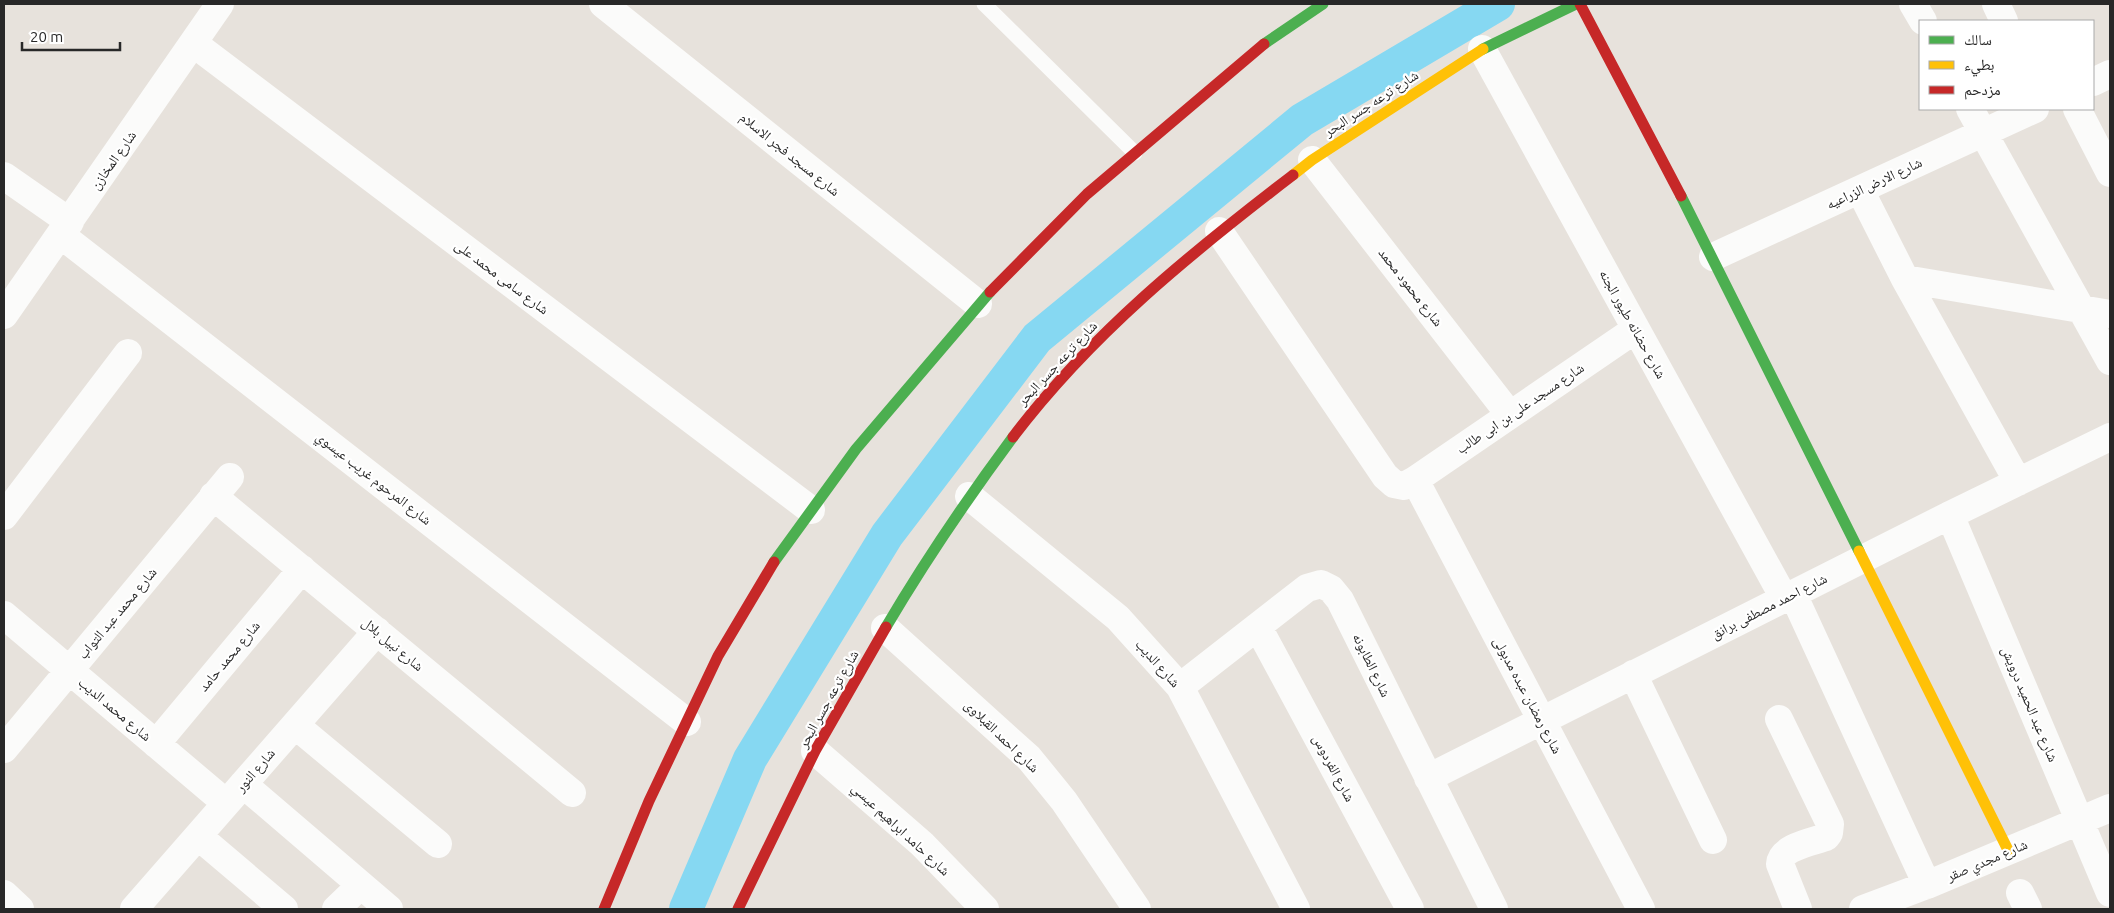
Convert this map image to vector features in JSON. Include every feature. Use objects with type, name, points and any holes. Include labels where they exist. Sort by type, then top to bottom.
[{"type":"street","name":"شارع المخازن","points":[[4,315],[220,4]]},
{"type":"street","name":"شارع مسجد فجر الاسلام","points":[[603,4],[978,304]]},
{"type":"street","points":[[604,909],[649,801],[718,656],[782,550],[856,449],[978,304],[1088,194],[1254,51],[1323,4]]},
{"type":"street","name":"شارع ترعه جسر البحر","points":[[738,909],[815,751],[925,562],[969,496],[1030,415],[1078,359],[1132,306],[1219,231],[1312,160],[1482,49],[1576,4]]},
{"type":"street","points":[[1580,4],[1713,258],[2008,850]]},
{"type":"street","points":[[1913,4],[1922,20]]},
{"type":"street","points":[[1996,4],[2004,20]]},
{"type":"street","name":"شارع سامى محمد على","points":[[193,43],[811,510]]},
{"type":"street","name":"شارع حضانه طيور الجنه","points":[[1482,49],[1636,329],[1788,596],[1927,885]]},
{"type":"street","points":[[2094,82],[2110,74]]},
{"type":"street","points":[[1971,110],[2110,361]]},
{"type":"street","name":"شارع الارض الزراعيه","points":[[1713,258],[2033,110]]},
{"type":"street","points":[[2078,110],[2110,173]]},
{"type":"street","name":"شارع محمود محمد","points":[[1312,160],[1510,415]]},
{"type":"street","name":"شارع المرحوم غريب عيسوي","points":[[4,176],[65,228],[687,722]]},
{"type":"street","points":[[1860,190],[1905,279],[2018,482]]},
{"type":"street","points":[[1219,231],[1385,476],[1394,484],[1410,483]]},
{"type":"street","points":[[1905,279],[2110,314]]},
{"type":"street","name":"شارع مسجد على بن ابى طالب","points":[[1410,483],[1636,329]]},
{"type":"street","points":[[4,516],[128,352]]},
{"type":"street","name":"شارع احمد مصطفى برانق","points":[[1428,778],[1863,558],[2110,437]]},
{"type":"street","name":"شارع رمضان عبده مدبولى","points":[[1410,483],[1542,721],[1641,909]]},
{"type":"street","name":"شارع نبيل بلال","points":[[222,487],[302,569],[572,793]]},
{"type":"street","name":"شارع محمد عبد التواب","points":[[4,749],[222,487]]},
{"type":"street","name":"شارع الديب","points":[[969,496],[1118,618],[1180,687],[1296,909]]},
{"type":"street","name":"شارع عبد الحميد درويش","points":[[1950,515],[2110,893]]},
{"type":"street","name":"شارع محمد حامد","points":[[156,744],[302,569]]},
{"type":"street","name":"شارع الطابونه","points":[[1180,687],[1307,588],[1321,584],[1330,589],[1340,600],[1494,909]]},
{"type":"street","name":"شارع محمد الديب","points":[[4,615],[156,744],[234,794],[361,886],[389,909]]},
{"type":"street","name":"شارع الفردوس","points":[[1258,627],[1410,909]]},
{"type":"street","name":"شارع احمد القبلاوى","points":[[885,628],[1028,758],[1064,802],[1137,909]]},
{"type":"street","name":"شارع النور","points":[[134,909],[377,631]]},
{"type":"street","points":[[1633,674],[1713,840]]},
{"type":"street","points":[[1779,719],[1830,824],[1829,833],[1826,837],[1786,852],[1780,860],[1798,909]]},
{"type":"street","points":[[295,725],[438,844]]},
{"type":"street","name":"شارع حامد ابراهيم عيسي","points":[[815,751],[922,844],[985,909]]},
{"type":"street","name":"شارع مجدي صقر","points":[[1866,909],[2110,808]]},
{"type":"street","points":[[198,836],[284,909]]},
{"type":"street","points":[[336,909],[361,886]]},
{"type":"street","points":[[4,894],[20,909]]},
{"type":"lane","points":[[984,4],[1135,153]]},
{"type":"waterway","points":[[686,909],[750,759],[887,535],[1037,338],[1302,120],[1498,4]]},
{"type":"traffic: fast","points":[[1264,44],[1323,4]]},
{"type":"traffic: fast","points":[[1483,49],[1576,4]]},
{"type":"traffic: fast","points":[[1681,196],[1859,551]]},
{"type":"traffic: fast","points":[[774,562],[856,449],[990,292]]},
{"type":"traffic: fast","points":[[886,627],[947,530],[1013,437]]},
{"type":"traffic: slow","points":[[1293,175],[1312,160],[1483,49]]},
{"type":"traffic: slow","points":[[1859,551],[2008,850]]},
{"type":"traffic: jam","points":[[1580,4],[1681,196]]},
{"type":"traffic: jam","points":[[990,292],[1087,194],[1264,44]]},
{"type":"traffic: jam","points":[[1013,437],[1043,399],[1109,329],[1217,234],[1293,175]]},
{"type":"traffic: jam","points":[[604,909],[649,801],[718,656],[774,562]]},
{"type":"traffic: jam","points":[[738,909],[815,751],[886,627]]}]
